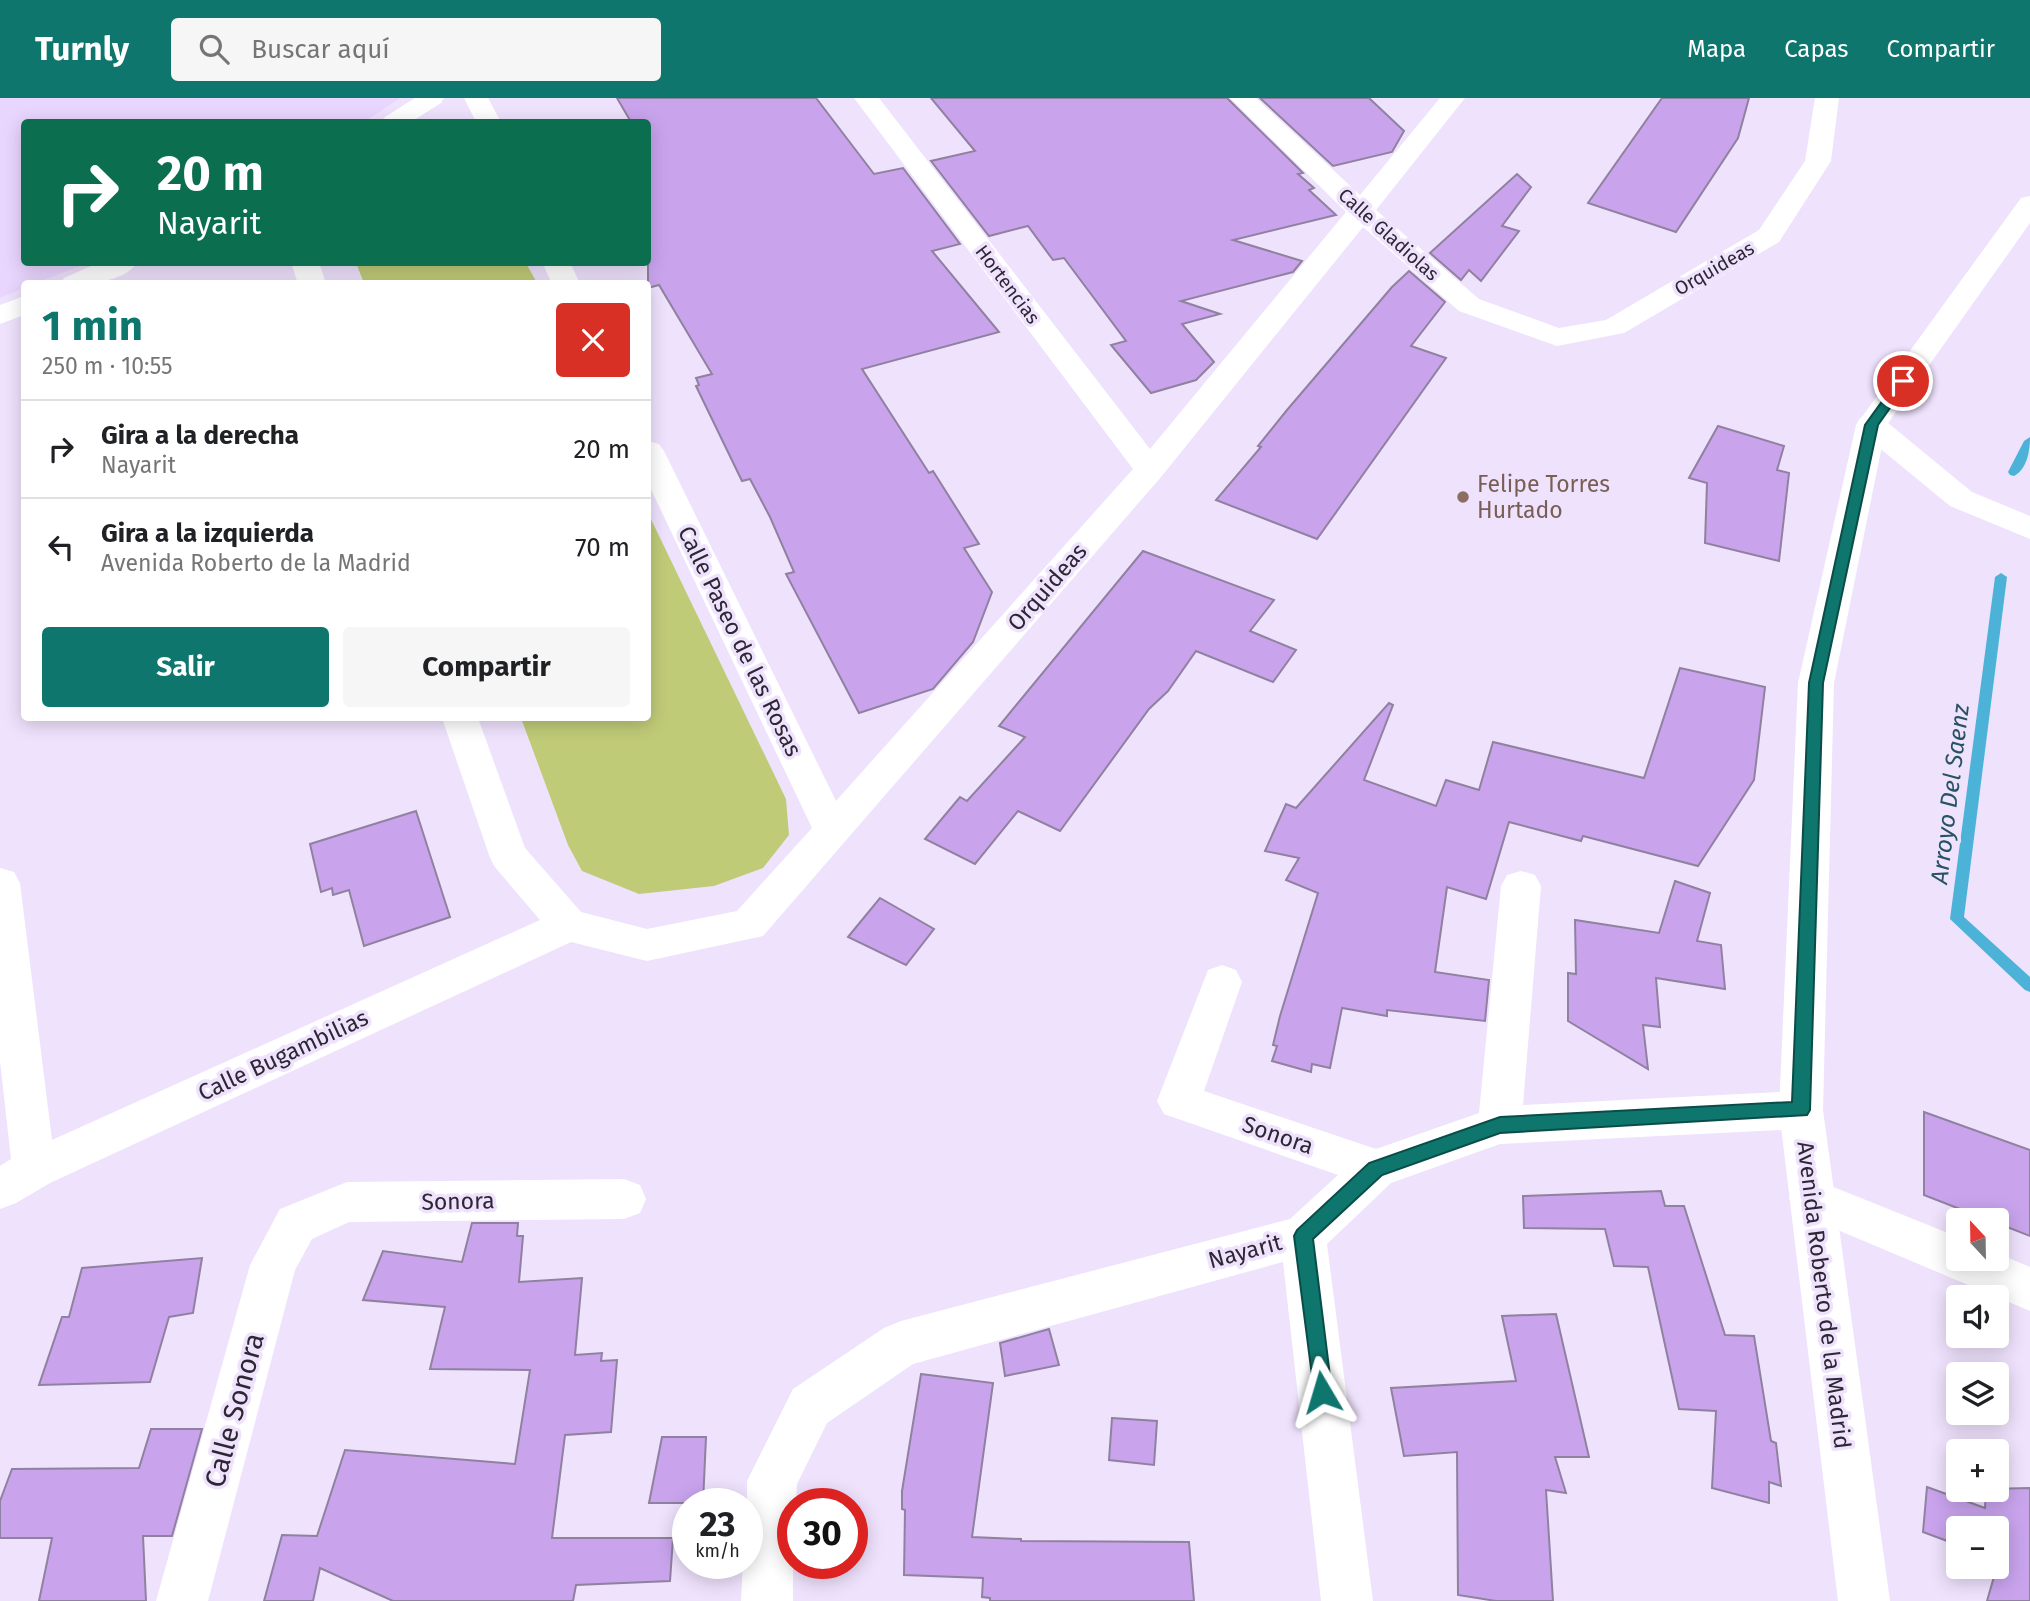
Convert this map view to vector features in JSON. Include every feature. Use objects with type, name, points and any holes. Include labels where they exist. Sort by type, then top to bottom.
[{"type":"street","points":[[399,119],[432,98]]},
{"type":"street","points":[[476,98],[486,119]]},
{"type":"street","name":"Hortencias","points":[[866,98],[1150,470]]},
{"type":"street","name":"Calle Gladiolas","points":[[1242,98],[1361,211],[1469,305],[1557,337]]},
{"type":"street","name":"Orquideas","points":[[568,925],[647,945],[750,925],[1150,470],[1453,98]]},
{"type":"street","name":"Orquideas","points":[[1557,337],[1614,327],[1769,236],[1818,161],[1827,98]]},
{"type":"street","name":"Avenida Roberto de la Madrid","points":[[1864,1601],[1801,1110],[1816,683],[1871,425],[2030,204]]},
{"type":"street","points":[[83,280],[115,266]]},
{"type":"street","points":[[0,315],[21,306]]},
{"type":"street","points":[[1871,425],[1961,499],[2030,528]]},
{"type":"street","name":"Calle Paseo de las Rosas","points":[[651,457],[832,831]]},
{"type":"street","points":[[461,721],[508,855],[568,925]]},
{"type":"street","points":[[0,883],[17,1179]]},
{"type":"street","points":[[1500,1125],[1521,886]]},
{"type":"street","name":"Calle Bugambilias","points":[[17,1179],[568,925]]},
{"type":"street","name":"Sonora","points":[[1222,982],[1179,1101],[1376,1169]]},
{"type":"street","name":"Nayarit","points":[[767,1601],[772,1480],[810,1406],[901,1344],[1303,1236],[1376,1169],[1500,1125],[1801,1110]]},
{"type":"street","points":[[1811,1198],[2030,1289]]},
{"type":"street","name":"Sonora","points":[[296,1224],[347,1202],[624,1199]]},
{"type":"street","name":"Calle Sonora","points":[[182,1601],[273,1265],[296,1224]]},
{"type":"street","points":[[1303,1236],[1347,1601]]},
{"type":"shaded area","points":[[0,98],[400,98],[368,119],[21,119],[21,266],[80,266],[44,280],[21,280],[21,289],[0,298]]},
{"type":"green space","points":[[357,266],[528,266],[535,280],[363,280]]},
{"type":"green space","points":[[651,519],[786,799],[789,835],[763,868],[714,886],[639,894],[582,871],[568,845],[522,721],[651,721]]},
{"type":"building","points":[[617,98],[816,98],[874,174],[903,168],[960,244],[932,251],[999,332],[862,369],[929,473],[933,471],[979,544],[964,548],[992,592],[973,642],[933,689],[859,713],[786,574],[794,572],[770,517],[750,479],[742,481],[696,386],[699,385],[696,378],[712,374],[659,285],[651,287],[651,280],[648,280],[648,266],[651,266],[651,119],[629,119]]},
{"type":"building","points":[[931,98],[1227,98],[1303,173],[1298,174],[1314,188],[1309,190],[1336,215],[1233,240],[1302,261],[1293,272],[1181,301],[1220,314],[1182,324],[1214,362],[1196,380],[1151,393],[1111,345],[1126,341],[1064,258],[1053,260],[1028,226],[989,236],[931,161],[975,151]]},
{"type":"building","points":[[1260,98],[1369,98],[1404,131],[1392,152],[1333,166]]},
{"type":"building","points":[[1662,98],[1749,98],[1738,138],[1676,232],[1588,203]]},
{"type":"building","points":[[1517,174],[1531,187],[1502,226],[1519,231],[1481,281],[1469,270],[1461,280],[1430,253]]},
{"type":"building","points":[[1409,271],[1445,302],[1411,346],[1446,358],[1317,539],[1216,500],[1261,447],[1258,446],[1287,410],[1392,287]]},
{"type":"building","points":[[1718,426],[1784,446],[1777,470],[1789,473],[1779,561],[1705,543],[1707,483],[1689,478]]},
{"type":"building","points":[[1143,551],[1274,600],[1250,631],[1296,650],[1273,682],[1196,651],[1168,691],[1149,709],[1060,831],[1018,811],[975,864],[925,839],[960,797],[967,801],[1025,737],[999,726]]},
{"type":"building","points":[[1680,668],[1765,687],[1754,780],[1698,866],[1583,836],[1581,841],[1509,822],[1486,899],[1447,887],[1435,972],[1489,980],[1485,1021],[1387,1010],[1387,1016],[1342,1008],[1330,1068],[1312,1064],[1311,1072],[1272,1061],[1277,1046],[1273,1045],[1280,1016],[1318,893],[1286,880],[1299,858],[1265,851],[1286,804],[1296,808],[1389,703],[1393,705],[1364,780],[1436,806],[1446,780],[1479,790],[1493,742],[1644,778]]},
{"type":"building","points":[[416,811],[450,917],[364,946],[349,890],[333,895],[332,888],[321,892],[310,844]]},
{"type":"building","points":[[1675,881],[1710,893],[1697,941],[1721,945],[1725,989],[1656,978],[1660,1027],[1643,1025],[1648,1069],[1568,1021],[1568,973],[1576,974],[1575,920],[1659,933]]},
{"type":"building","points":[[880,898],[934,929],[906,965],[848,937]]},
{"type":"building","points":[[1924,1112],[2030,1150],[2030,1236],[2009,1228],[2009,1208],[1957,1208],[1924,1195]]},
{"type":"building","points":[[1661,1191],[1665,1206],[1684,1206],[1725,1335],[1754,1336],[1771,1441],[1776,1443],[1781,1486],[1769,1482],[1769,1503],[1712,1488],[1716,1411],[1679,1409],[1648,1267],[1614,1266],[1605,1229],[1524,1228],[1523,1196]]},
{"type":"building","points":[[472,1223],[518,1223],[517,1236],[523,1236],[519,1282],[582,1278],[575,1355],[602,1353],[601,1361],[617,1360],[611,1432],[565,1435],[552,1538],[672,1538],[670,1581],[576,1585],[573,1601],[393,1601],[320,1568],[313,1601],[264,1601],[282,1535],[317,1536],[345,1450],[515,1464],[530,1370],[430,1369],[445,1307],[363,1300],[383,1251],[462,1262]]},
{"type":"building","points":[[202,1258],[193,1313],[169,1317],[150,1382],[39,1385],[62,1317],[69,1317],[82,1268]]},
{"type":"building","points":[[1556,1314],[1589,1457],[1555,1457],[1566,1493],[1546,1490],[1553,1601],[1496,1601],[1458,1595],[1457,1452],[1404,1456],[1391,1388],[1516,1381],[1502,1316]]},
{"type":"building","points":[[1049,1329],[1059,1365],[1005,1376],[1000,1343]]},
{"type":"building","points":[[921,1374],[993,1383],[972,1537],[1021,1541],[1189,1542],[1194,1601],[990,1601],[990,1598],[982,1597],[983,1578],[904,1575],[905,1510],[902,1509],[902,1491]]},
{"type":"building","points":[[1112,1418],[1157,1421],[1154,1465],[1109,1460]]},
{"type":"building","points":[[151,1429],[202,1429],[172,1536],[143,1536],[146,1601],[39,1601],[52,1538],[0,1538],[0,1501],[12,1469],[139,1468]]},
{"type":"building","points":[[662,1437],[706,1437],[704,1488],[672,1488],[672,1503],[649,1503]]},
{"type":"building","points":[[1927,1487],[1946,1494],[1946,1502],[1968,1502],[1985,1508],[1985,1502],[2009,1502],[2009,1488],[2030,1488],[2030,1601],[1987,1601],[1993,1579],[2009,1579],[2009,1516],[1946,1516],[1946,1541],[1923,1532]]},
{"type":"waterway","name":"Arroyo Del Saenz","points":[[2014,472],[2030,441]]},
{"type":"waterway","name":"Arroyo Del Saenz","points":[[2001,577],[1957,919],[2030,986]]},
{"type":"place","name":"Felipe Torres Hurtado","points":[[1463,497]]},
{"type":"route","points":[[1322,1392],[1303,1236],[1376,1169],[1500,1125],[1801,1110],[1816,683],[1871,425],[1903,381]]}]
